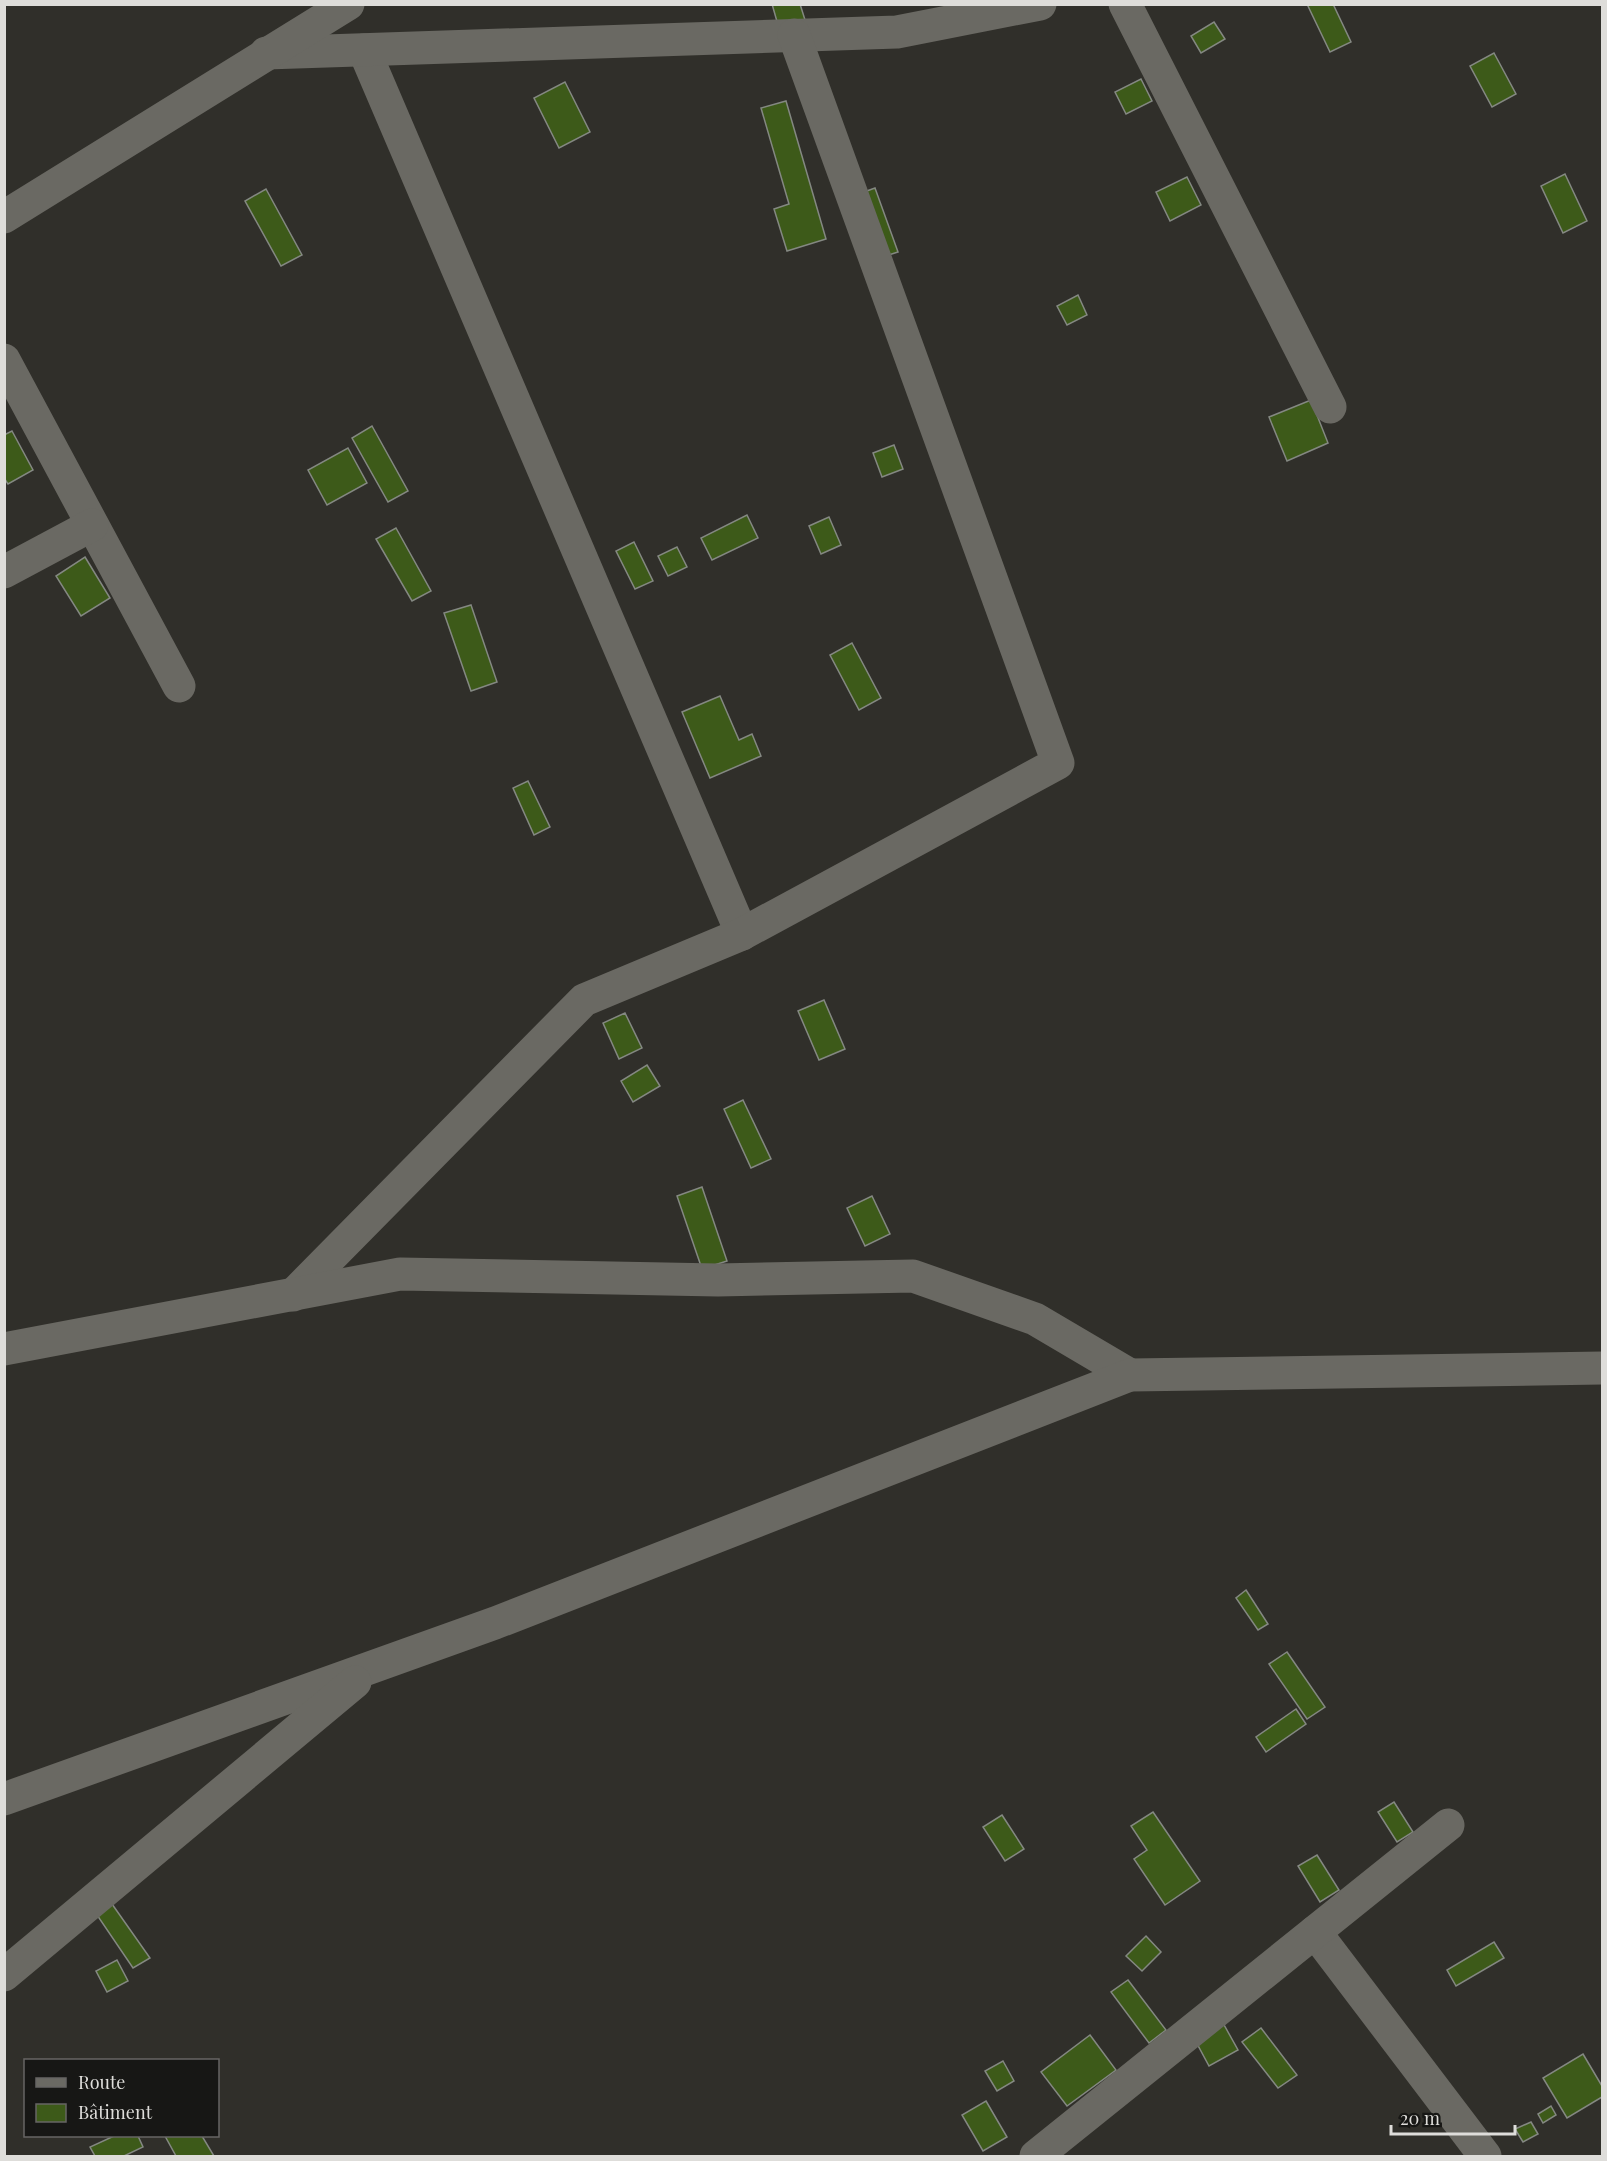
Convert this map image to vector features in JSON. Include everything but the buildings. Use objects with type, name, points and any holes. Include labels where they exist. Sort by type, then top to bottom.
[{"type":"street","points":[[4,217],[348,4]]},
{"type":"street","points":[[266,53],[897,32],[1040,4]]},
{"type":"street","points":[[1125,4],[1330,407]]},
{"type":"street","points":[[293,1294],[584,1000],[742,934],[1058,763],[794,35]]},
{"type":"street","points":[[364,50],[742,934]]},
{"type":"street","points":[[4,360],[179,686]]},
{"type":"street","points":[[4,572],[93,525]]},
{"type":"street","points":[[4,1349],[400,1274],[718,1280],[913,1276],[1035,1319],[1130,1375]]},
{"type":"street","points":[[4,1799],[495,1623],[1130,1375],[1602,1368]]},
{"type":"street","points":[[4,1976],[372,1668]]},
{"type":"street","points":[[1036,2157],[1448,1825]]},
{"type":"street","points":[[1315,1932],[1485,2157]]}]
